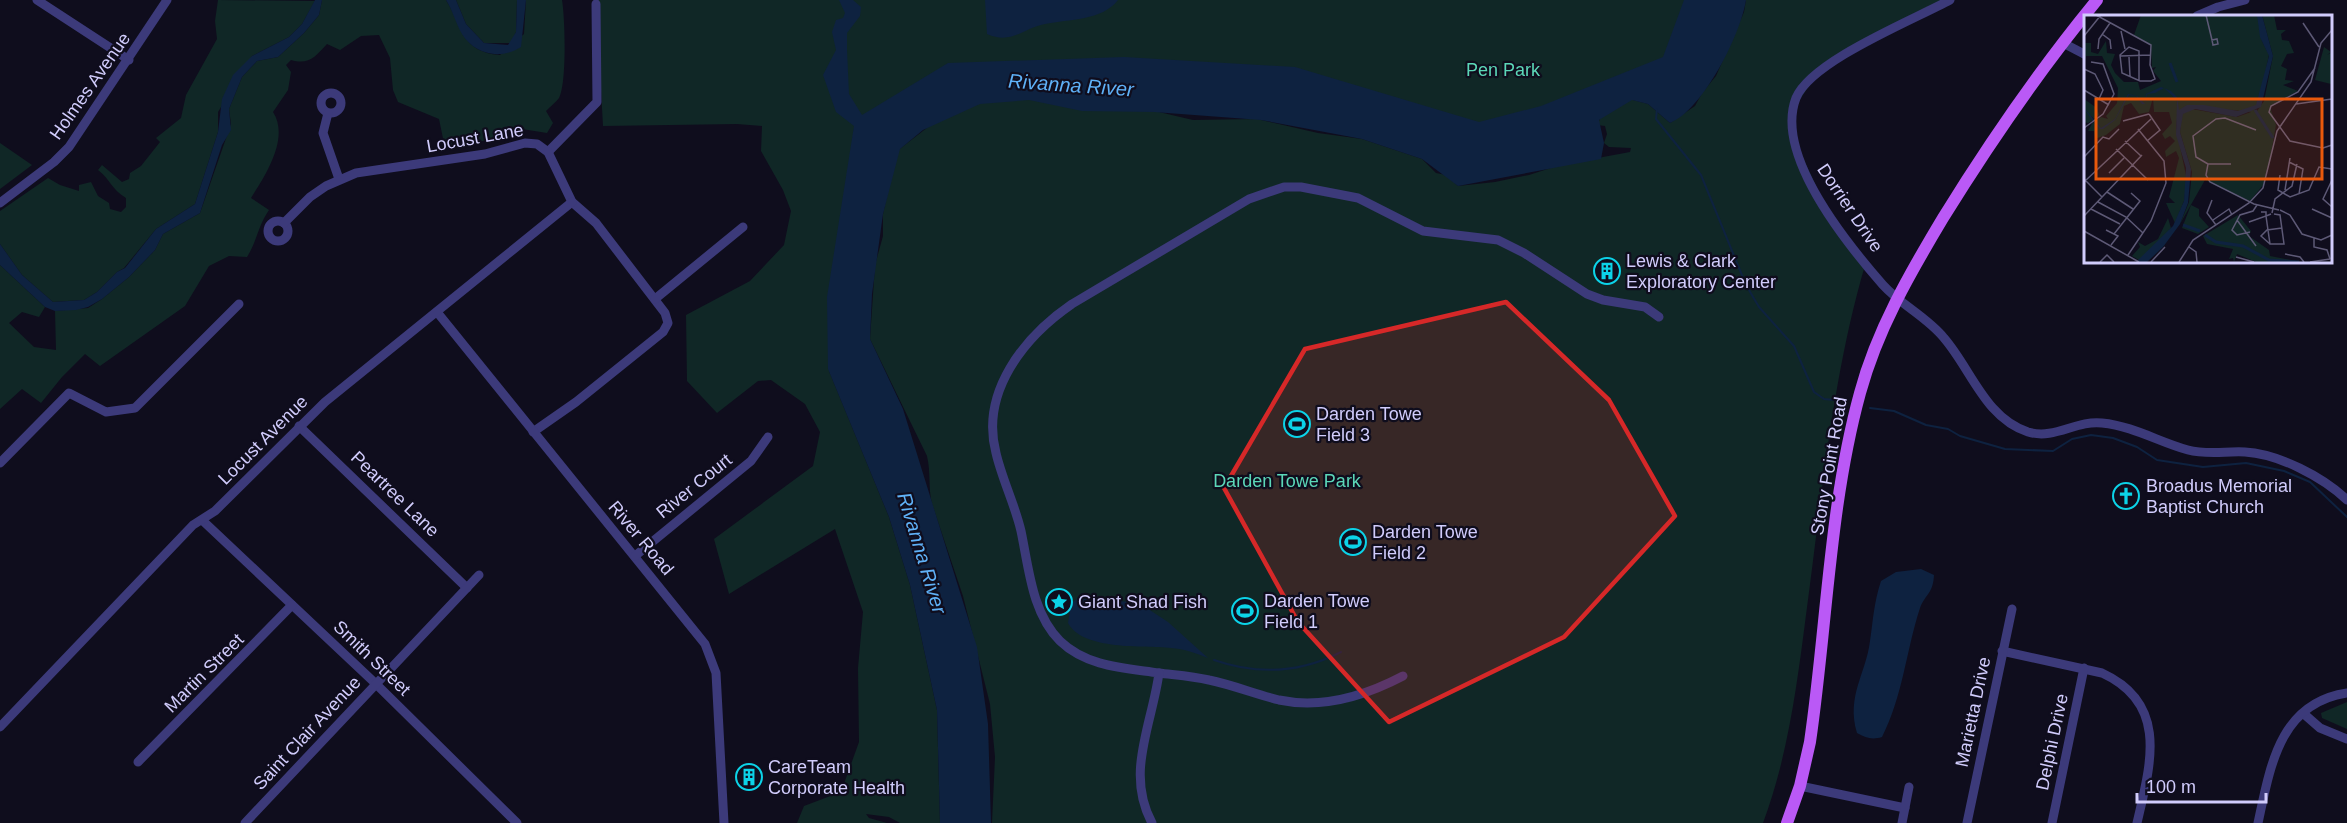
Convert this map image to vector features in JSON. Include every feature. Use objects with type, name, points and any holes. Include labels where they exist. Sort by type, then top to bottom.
[{"type":"main road","name":"Stony Point Road","points":[[2085,15],[2097,0]]},
{"type":"main road","name":"Stony Point Road","points":[[1787,823],[1800,786],[1813,717],[1848,442],[1871,359],[1898,298],[1969,177],[2019,101],[2084,16]]},
{"type":"street","points":[[37,0],[129,60]]},
{"type":"street","name":"Holmes Avenue","points":[[0,203],[54,162],[69,147],[167,0]]},
{"type":"street","name":"Dorrier Drive","points":[[1950,0],[1826,65],[1802,87],[1794,107],[1792,134],[1810,182],[1844,234],[1884,286],[1938,331],[1957,355],[1986,400],[2019,428],[2047,434],[2083,424],[2103,423],[2133,429],[2190,450],[2260,455],[2283,462],[2330,485],[2347,500]]},
{"type":"street","points":[[2199,15],[2245,0]]},
{"type":"street","points":[[548,152],[597,102],[596,4]]},
{"type":"street","points":[[2063,43],[2084,54]]},
{"type":"street","points":[[328,113],[323,133],[339,179]]},
{"type":"street","name":"Locust Lane","points":[[284,223],[310,197],[339,179],[366,171],[485,154],[525,143],[537,144],[548,152],[572,202],[596,223],[655,299],[665,313],[668,323],[663,332],[636,355],[533,432]]},
{"type":"street","points":[[1403,676],[1382,687],[1348,698],[1299,702],[1263,696],[1207,680],[1099,664],[1073,651],[1053,633],[1035,599],[1020,526],[996,453],[993,413],[999,390],[1030,340],[1057,315],[1249,199],[1284,187],[1301,187],[1358,198],[1423,231],[1498,240],[1524,252],[1587,294],[1603,300],[1645,308],[1659,318]]},
{"type":"street","name":"Locust Avenue","points":[[0,728],[193,525],[231,495],[298,426],[572,202]]},
{"type":"street","points":[[655,299],[743,227]]},
{"type":"street","points":[[0,463],[69,393],[106,412],[135,408],[239,304]]},
{"type":"street","name":"River Road","points":[[437,312],[696,630],[712,660],[717,688],[724,823]]},
{"type":"street","name":"Peartree Lane","points":[[298,426],[467,588]]},
{"type":"street","name":"River Court","points":[[635,556],[751,461],[768,437]]},
{"type":"street","name":"Smith Street","points":[[202,520],[375,683],[517,823]]},
{"type":"street","name":"Saint Clair Avenue","points":[[245,823],[479,575]]},
{"type":"street","name":"Martin Street","points":[[138,762],[292,605]]},
{"type":"street","name":"Marietta Drive","points":[[1966,823],[2012,609]]},
{"type":"street","points":[[2002,651],[2102,673],[2123,685],[2139,704],[2148,723],[2152,750],[2137,823]]},
{"type":"street","name":"Delphi Drive","points":[[2052,823],[2084,668]]},
{"type":"street","points":[[1152,823],[1142,801],[1139,768],[1154,708],[1159,673]]},
{"type":"street","points":[[2258,823],[2275,752],[2289,728],[2304,714],[2328,698],[2347,693]]},
{"type":"street","points":[[2304,714],[2320,728],[2347,739]]},
{"type":"street","points":[[1800,786],[1905,808]]},
{"type":"street","points":[[1902,823],[1910,787]]},
{"type":"highlighted area","points":[[1506,302],[1609,400],[1675,516],[1564,637],[1389,722],[1298,622],[1224,488],[1305,349]]},
{"type":"green space","points":[[218,0],[315,1],[302,24],[289,37],[252,56],[218,112],[218,132],[195,204],[156,229],[124,268],[97,292],[84,300],[53,302],[22,275],[0,244],[0,211],[48,178],[60,185],[79,191],[79,185],[91,182],[98,196],[109,203],[110,209],[121,212],[126,207],[126,198],[117,192],[98,170],[102,165],[122,182],[129,179],[130,173],[141,166],[160,142],[156,138],[181,118],[186,95],[217,39],[215,21]]},
{"type":"green space","points":[[322,0],[446,0],[470,43],[487,53],[500,55],[524,34],[526,0],[562,0],[564,65],[562,90],[559,98],[546,111],[553,123],[547,133],[522,129],[483,141],[445,148],[439,119],[398,102],[393,90],[390,58],[379,35],[361,36],[340,50],[327,44],[307,61],[291,60],[286,65],[291,72],[288,90],[273,112],[278,122],[279,133],[274,156],[251,198],[269,210],[247,257],[229,256],[209,266],[185,306],[100,366],[85,354],[41,403],[22,389],[0,409],[0,265],[45,307],[39,317],[22,312],[9,323],[34,347],[56,350],[55,311],[88,308],[102,299],[129,277],[155,250],[163,234],[200,213],[231,124],[229,109],[242,77],[257,61],[278,57],[304,33],[319,15]]},
{"type":"green space","points":[[456,0],[517,0],[516,32],[511,43],[484,43],[466,24]]},
{"type":"green space","name":"Darden Towe Park","points":[[596,0],[1698,0],[1691,28],[1633,100],[1648,104],[1670,123],[1695,106],[1716,76],[1744,12],[1746,0],[1953,0],[1819,71],[1797,104],[1795,124],[1797,145],[1825,205],[1866,262],[1854,305],[1836,393],[1790,720],[1779,772],[1763,823],[992,823],[995,757],[990,704],[963,596],[932,504],[927,456],[870,339],[875,265],[883,236],[883,214],[897,151],[932,124],[992,94],[1146,109],[1193,120],[1257,119],[1318,133],[1362,139],[1422,159],[1436,173],[1446,175],[1458,186],[1529,175],[1560,165],[1630,152],[1631,148],[1609,147],[1604,143],[1607,134],[1605,126],[1597,125],[1600,119],[1511,141],[959,70],[854,129],[828,340],[829,371],[889,517],[910,585],[937,710],[940,823],[900,823],[889,817],[866,814],[869,818],[887,823],[797,823],[804,806],[841,792],[859,742],[858,668],[863,612],[835,529],[729,594],[714,539],[813,466],[820,432],[805,404],[771,380],[758,381],[717,413],[687,381],[686,315],[750,281],[784,245],[791,211],[783,190],[761,151],[762,126],[737,124],[603,126]]},
{"type":"green space","points":[[0,143],[32,165],[0,189]]},
{"type":"green space","points":[[2347,702],[2347,729],[2322,718],[2321,713]]},
{"type":"water","points":[[315,0],[322,0],[319,15],[304,33],[278,57],[257,61],[242,77],[229,109],[231,130],[222,145],[200,213],[163,234],[155,250],[129,277],[102,299],[88,307],[55,311],[45,307],[0,265],[0,244],[22,275],[53,302],[84,300],[97,292],[117,272],[125,268],[156,229],[195,204],[218,132],[222,99],[233,75],[252,56],[289,37],[302,24]]},
{"type":"water","points":[[446,0],[456,0],[466,24],[484,43],[508,45],[516,32],[517,0],[526,0],[521,47],[497,54],[474,47],[462,34]]},
{"type":"water","name":"Rivanna River","points":[[839,0],[853,0],[861,7],[860,16],[847,33],[847,50],[849,94],[862,115],[948,63],[1124,57],[1295,67],[1479,122],[1541,106],[1663,57],[1684,0],[1746,0],[1737,32],[1718,69],[1695,103],[1683,115],[1670,123],[1648,104],[1632,100],[1599,120],[1604,143],[1601,159],[1458,186],[1422,159],[1362,139],[1261,120],[1154,112],[1082,111],[1029,100],[980,104],[923,130],[900,149],[883,214],[872,294],[870,339],[903,409],[977,647],[988,724],[991,823],[940,823],[937,710],[910,585],[889,517],[828,369],[827,297],[854,126],[836,112],[823,75],[836,50],[832,32],[836,20],[843,18],[845,13]]},
{"type":"water","points":[[985,0],[1118,0],[1111,7],[1094,16],[1045,24],[1004,38],[987,34]]},
{"type":"water","points":[[1921,569],[1934,575],[1933,581],[1915,624],[1895,706],[1882,737],[1866,737],[1857,733],[1854,720],[1855,696],[1868,653],[1875,604],[1881,581],[1896,572]]},
{"type":"water","points":[[1080,597],[1139,603],[1168,622],[1208,658],[1181,649],[1115,645],[1087,638],[1076,632],[1068,623],[1071,603]]},
{"type":"waterway","points":[[1657,109],[1656,119],[1701,175],[1746,285],[1759,307],[1794,346],[1814,392],[1824,399],[1845,401]]},
{"type":"waterway","points":[[1870,408],[1894,411],[1926,425],[1948,429],[1960,436],[2005,449],[2053,451],[2072,439],[2091,435],[2113,438],[2137,447],[2157,460],[2203,467],[2246,463],[2284,471],[2310,482],[2347,517]]},
{"type":"waterway","points":[[1214,660],[1246,668],[1278,670],[1310,664],[1341,652]]},
{"type":"place","name":"Lewis & Clark Exploratory Center","points":[[1607,271]]},
{"type":"place","name":"Darden Towe Field 3","points":[[1297,424]]},
{"type":"place","name":"Broadus Memorial Baptist Church","points":[[2126,496]]},
{"type":"place","name":"Darden Towe Field 2","points":[[1353,542]]},
{"type":"place","name":"Giant Shad Fish","points":[[1059,602]]},
{"type":"place","name":"Darden Towe Field 1","points":[[1245,611]]},
{"type":"place","name":"CareTeam Corporate Health","points":[[749,777]]},
{"type":"park label","name":"Pen Park","points":[[1503,70]]}]
